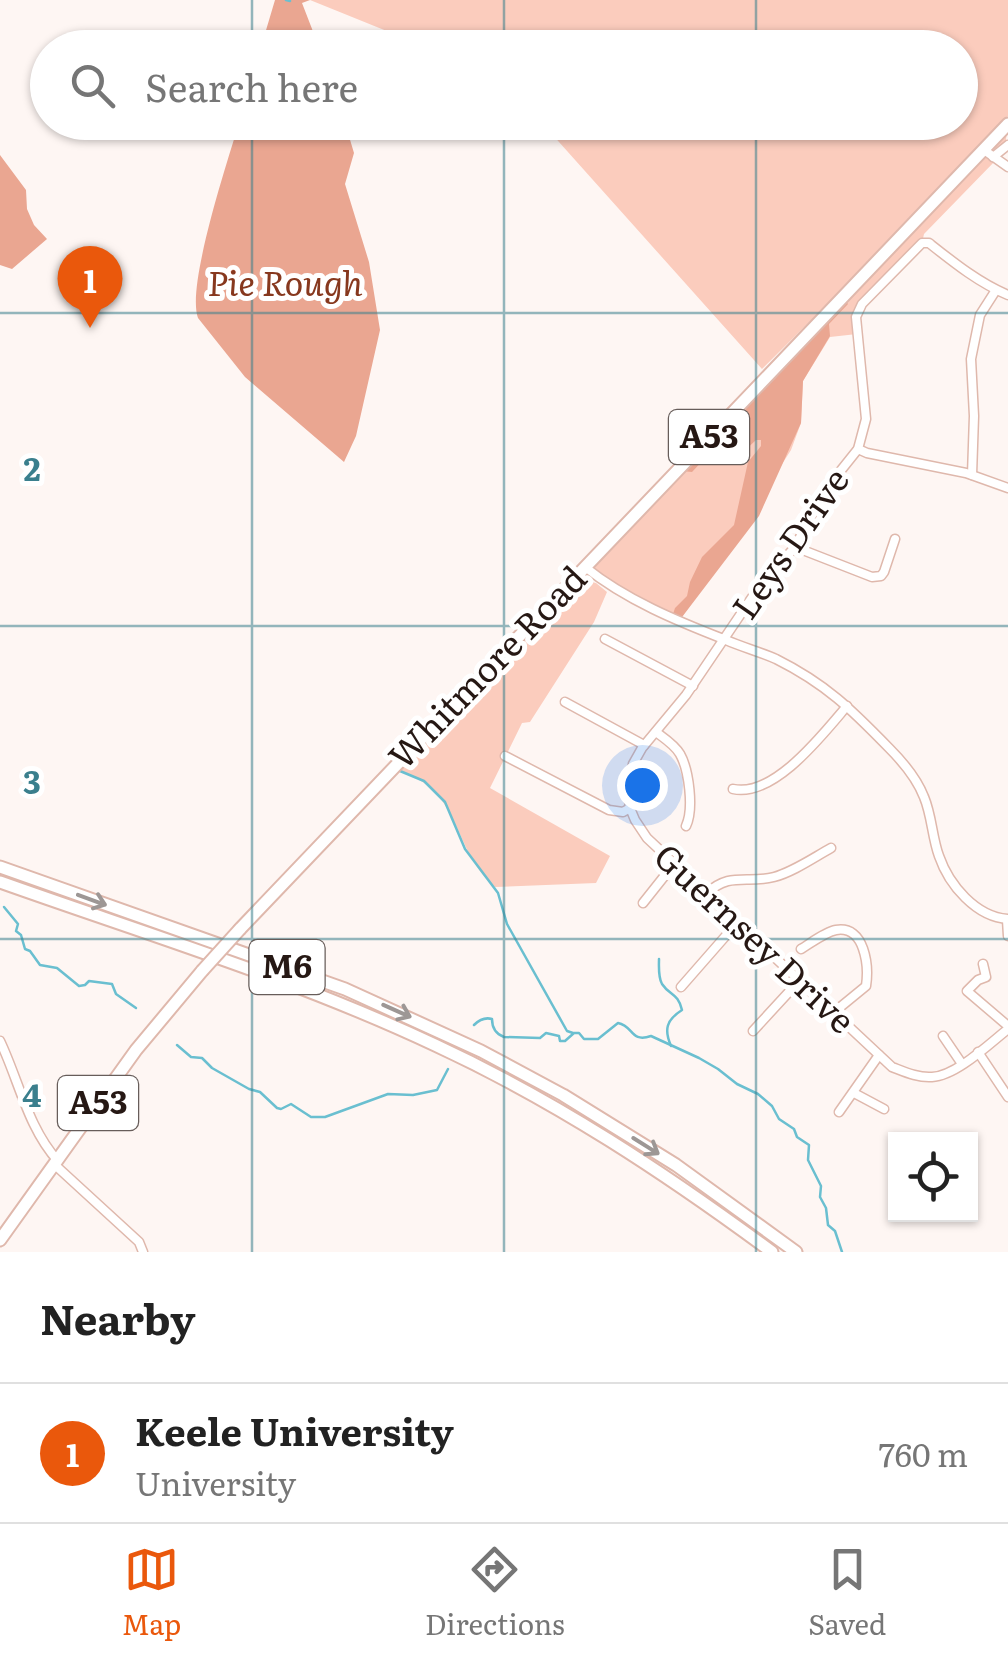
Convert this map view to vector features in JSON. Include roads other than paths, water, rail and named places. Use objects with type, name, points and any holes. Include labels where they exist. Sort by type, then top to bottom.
[{"type":"highway","name":"Whitmore Road","points":[[0,1240],[136,1050],[202,971],[585,567],[988,154],[1008,124]]},
{"type":"highway","name":"M6","points":[[0,867],[328,982],[481,1050],[676,1165],[796,1252]]},
{"type":"highway","name":"M6","points":[[0,882],[296,986],[436,1045],[532,1093],[612,1140],[772,1252]]},
{"type":"street","name":"Whitmore Road","points":[[988,154],[1008,145]]},
{"type":"street","points":[[988,154],[1008,167]]},
{"type":"street","name":"Leys Drive","points":[[725,640],[757,590],[795,547],[822,494],[858,449],[866,420],[856,317],[862,304],[922,242],[996,290]]},
{"type":"street","points":[[972,475],[971,359],[980,316],[996,290],[1008,295]]},
{"type":"street","points":[[858,449],[972,475],[1008,488]]},
{"type":"street","points":[[795,547],[881,576],[895,539]]},
{"type":"street","points":[[585,567],[657,611],[774,658],[817,682],[847,706],[896,755],[920,789],[947,874],[980,912],[1008,920],[1008,936]]},
{"type":"street","points":[[605,639],[692,686]]},
{"type":"street","name":"Guernsey Drive","points":[[725,640],[633,764],[628,792],[630,808],[647,838],[892,1067],[933,1078],[951,1073],[1008,1027]]},
{"type":"street","points":[[565,702],[644,746]]},
{"type":"street","points":[[733,789],[753,790],[766,785],[811,747],[847,706]]},
{"type":"street","points":[[656,732],[680,754],[688,782],[690,818],[686,826]]},
{"type":"street","points":[[505,756],[609,810],[623,812],[630,808]]},
{"type":"street","points":[[706,894],[734,878],[772,878],[831,848]]},
{"type":"street","points":[[643,903],[674,864]]},
{"type":"street","points":[[681,986],[737,922]]},
{"type":"street","points":[[800,949],[834,930],[855,935],[863,947],[866,986],[833,1012]]},
{"type":"street","points":[[983,964],[986,976],[967,991],[1008,1027]]},
{"type":"street","points":[[753,1031],[799,980]]},
{"type":"street","points":[[943,1036],[962,1064]]},
{"type":"street","points":[[0,1041],[30,1116],[56,1163],[138,1242],[143,1252]]},
{"type":"street","points":[[978,1052],[1004,1083],[1008,1097]]},
{"type":"street","points":[[839,1112],[879,1055]]},
{"type":"street","points":[[854,1094],[884,1109]]},
{"type":"waterway","points":[[286,0],[290,1]]},
{"type":"waterway","points":[[400,771],[424,781],[445,802],[465,849],[498,893],[507,924],[567,1031],[573,1033]]},
{"type":"waterway","points":[[4,907],[18,924],[16,931],[25,949],[40,965],[57,968],[79,986],[89,981],[112,984],[116,994],[136,1008]]},
{"type":"waterway","points":[[659,959],[661,981],[682,1010],[668,1026],[671,1046]]},
{"type":"waterway","points":[[474,1025],[489,1018],[504,1037],[540,1038],[546,1033],[565,1041],[574,1033],[584,1039],[598,1039],[618,1023],[636,1036],[651,1036],[718,1069],[758,1094],[809,1145],[808,1160],[821,1186],[828,1225],[835,1231],[842,1252]]},
{"type":"waterway","points":[[177,1045],[191,1057],[202,1058],[212,1068],[260,1092],[277,1108],[291,1104],[311,1117],[325,1117],[388,1094],[413,1095],[437,1090],[448,1069]]},
{"type":"place","name":"Keele University","points":[[90,328]]},
{"type":"park label","name":"Pie Rough","points":[[285,284]]}]
